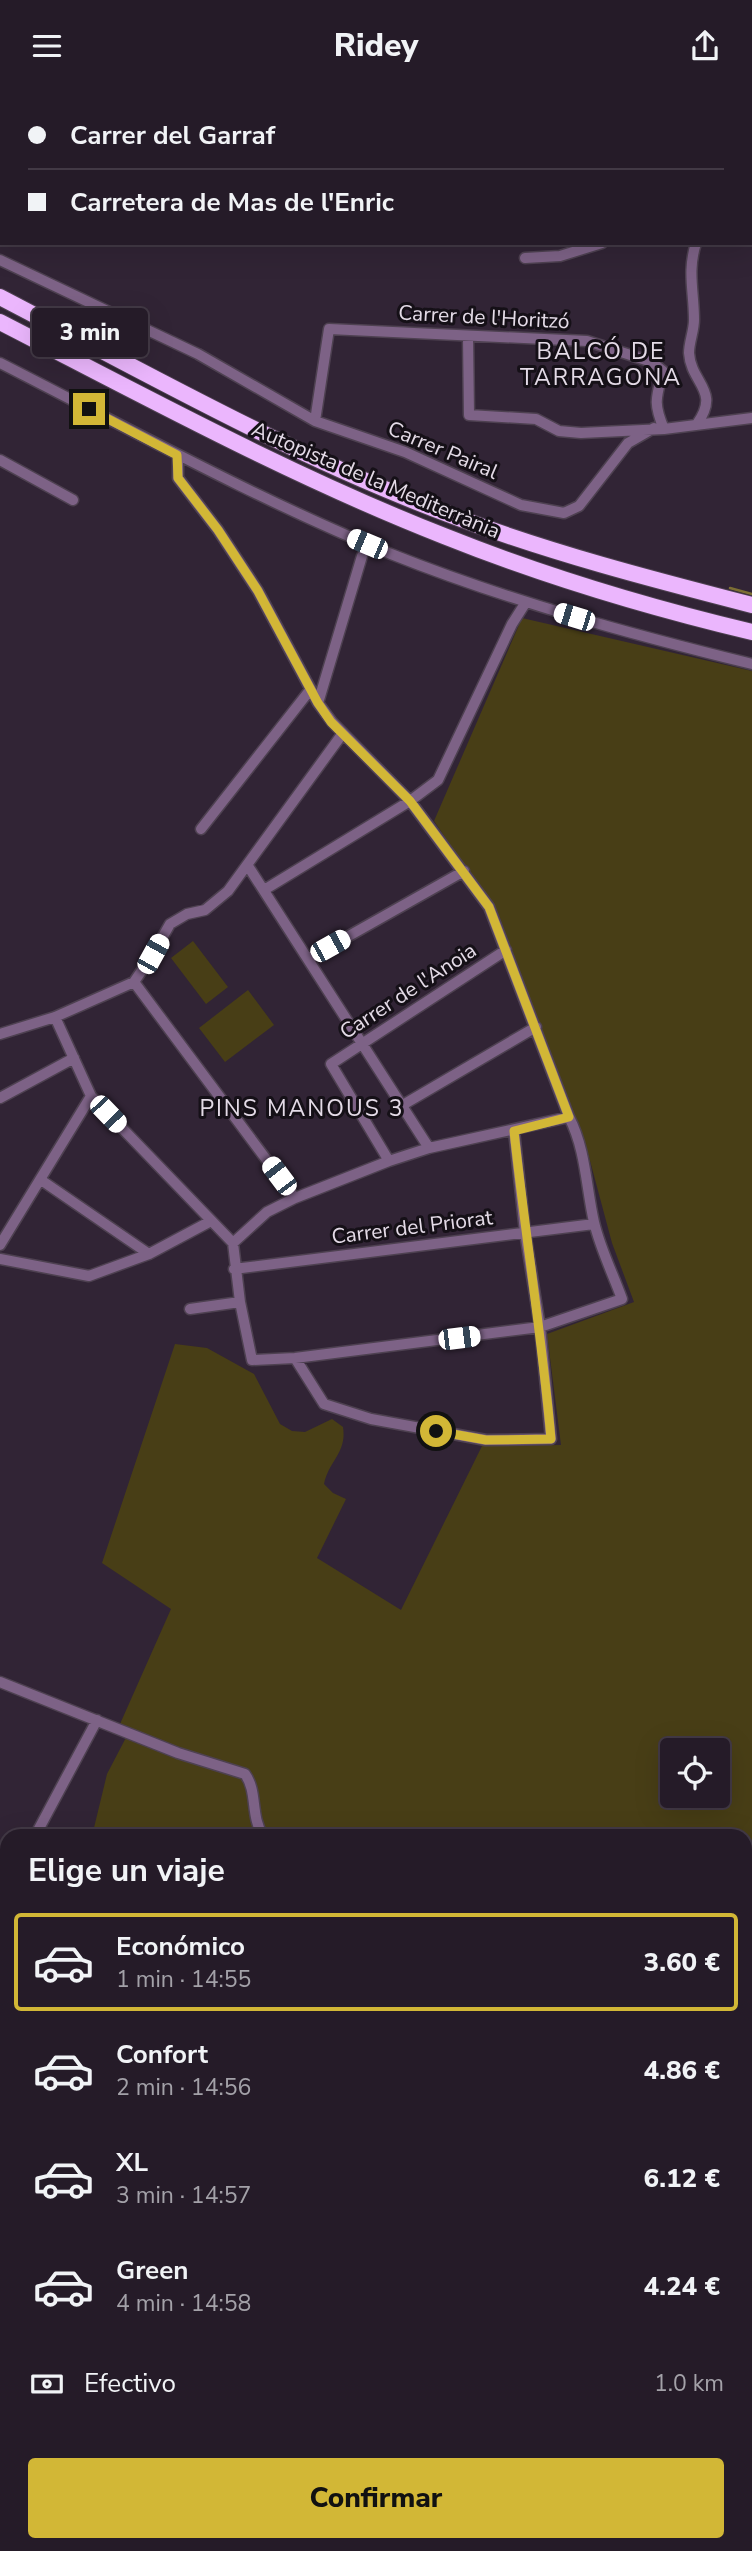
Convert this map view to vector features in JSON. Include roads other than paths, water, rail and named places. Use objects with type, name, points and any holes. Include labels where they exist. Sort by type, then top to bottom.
[{"type":"highway","name":"Autopista de la Mediterrània","points":[[0,297],[231,417],[364,480],[439,511],[585,562],[752,605]]},
{"type":"highway","name":"Autopista de la Mediterrània","points":[[0,322],[257,453],[444,537],[662,610],[752,632]]},
{"type":"street","points":[[525,258],[561,256],[596,245]]},
{"type":"street","points":[[696,245],[690,273],[694,321],[690,353],[695,374],[706,391],[706,411],[697,424]]},
{"type":"street","name":"Carrer Pairal","points":[[0,260],[198,354],[315,421],[405,451],[521,505],[564,513],[579,506],[628,443],[659,429]]},
{"type":"street","name":"Carrer de l'Horitzó","points":[[315,421],[329,329],[587,341],[652,362],[663,371],[655,400],[659,429]]},
{"type":"street","points":[[468,337],[469,415],[536,419],[559,431],[581,433],[659,429],[752,418]]},
{"type":"street","points":[[0,363],[237,487],[367,544],[526,603],[752,664]]},
{"type":"street","points":[[55,1017],[91,1096],[233,1243],[234,1269],[251,1360],[295,1358],[540,1327],[622,1299],[594,1224],[586,1172],[576,1132],[489,907],[410,801],[331,722],[310,690],[258,591],[218,530],[178,478],[177,455]]},
{"type":"street","points":[[0,460],[73,500]]},
{"type":"street","points":[[318,703],[362,556]]},
{"type":"street","points":[[264,890],[410,801],[438,780],[512,624],[526,603]]},
{"type":"street","points":[[201,829],[310,690]]},
{"type":"street","points":[[0,1034],[55,1017],[134,982],[170,924],[187,914],[205,910],[229,891],[343,733]]},
{"type":"street","points":[[248,866],[429,1148]]},
{"type":"street","points":[[308,959],[464,871]]},
{"type":"street","name":"Carrer de l'Anoia","points":[[389,1161],[331,1064],[506,950]]},
{"type":"street","points":[[134,982],[295,1198]]},
{"type":"street","points":[[401,1106],[536,1027]]},
{"type":"street","points":[[0,1098],[74,1059]]},
{"type":"street","points":[[0,1245],[91,1096]]},
{"type":"street","points":[[233,1243],[267,1212],[295,1198],[389,1161],[429,1148],[569,1117]]},
{"type":"street","points":[[295,1358],[324,1404],[359,1416],[486,1440],[551,1439],[540,1327],[525,1232],[514,1131]]},
{"type":"street","points":[[41,1180],[149,1254]]},
{"type":"street","points":[[0,1259],[89,1276],[149,1254],[211,1221]]},
{"type":"street","name":"Carrer del Priorat","points":[[234,1269],[594,1224]]},
{"type":"street","points":[[190,1309],[240,1302]]},
{"type":"street","points":[[0,1682],[178,1753],[245,1774],[253,1792],[253,1809],[259,1829]]},
{"type":"street","points":[[40,1829],[97,1720]]},
{"type":"waterway","points":[[730,588],[752,594]]},
{"type":"district","name":"BALCÓ DE TARRAGONA","points":[[601,364]]},
{"type":"district","name":"PINS MANOUS 3","points":[[302,1108]]}]
